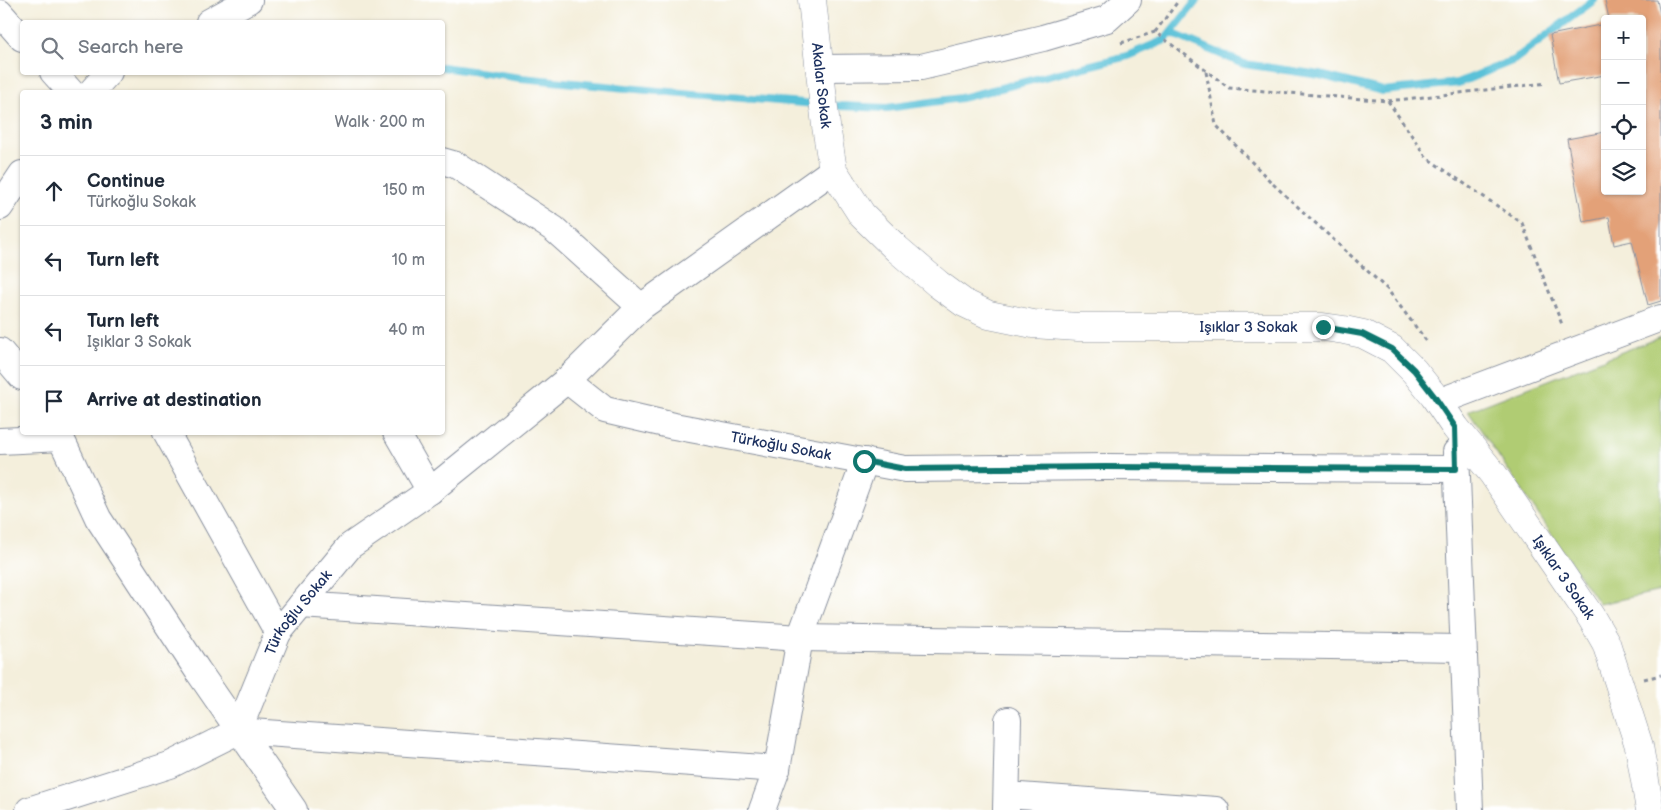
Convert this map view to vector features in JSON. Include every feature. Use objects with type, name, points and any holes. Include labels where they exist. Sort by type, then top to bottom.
[{"type":"street","points":[[213,20],[250,0]]},
{"type":"street","name":"Akalar Sokak","points":[[812,0],[826,126],[833,170]]},
{"type":"street","points":[[821,73],[921,66],[1043,38],[1108,19],[1128,0]]},
{"type":"street","points":[[0,13],[20,36]]},
{"type":"street","points":[[56,75],[69,90]]},
{"type":"street","points":[[93,90],[106,75]]},
{"type":"street","points":[[445,162],[456,165],[554,229],[641,307]]},
{"type":"street","name":"Türkoğlu Sokak","points":[[238,731],[278,632],[350,546],[430,491],[567,380],[641,307],[833,170]]},
{"type":"street","name":"Işıklar 3 Sokak","points":[[833,170],[862,215],[897,249],[938,284],[964,303],[989,315],[1033,324],[1078,327],[1323,327],[1362,334],[1392,349],[1414,370],[1455,427],[1493,474],[1591,617],[1606,644],[1639,746],[1650,810]]},
{"type":"street","points":[[0,207],[20,177]]},
{"type":"street","points":[[1438,402],[1661,318]]},
{"type":"street","points":[[0,351],[20,375]]},
{"type":"street","name":"Türkoğlu Sokak","points":[[567,380],[605,410],[674,426],[905,469],[1114,467],[1456,469]]},
{"type":"street","points":[[1455,427],[1470,810]]},
{"type":"street","points":[[0,441],[59,435],[98,518],[238,731],[294,810]]},
{"type":"street","points":[[168,435],[278,632]]},
{"type":"street","points":[[398,435],[430,491]]},
{"type":"street","points":[[762,810],[777,770],[800,638],[864,461]]},
{"type":"street","points":[[301,605],[800,638],[1463,648]]},
{"type":"street","points":[[1008,720],[1006,803],[1216,810]]},
{"type":"street","points":[[29,810],[170,765],[238,731],[777,770]]},
{"type":"path","points":[[1118,44],[1155,32],[1179,0]]},
{"type":"path","points":[[1155,32],[1229,88],[1388,101],[1547,83]]},
{"type":"path","points":[[1206,71],[1216,125],[1273,184],[1387,289],[1433,351]]},
{"type":"path","points":[[1388,101],[1427,158],[1522,223],[1573,351]]},
{"type":"green space","points":[[1661,337],[1661,591],[1599,604],[1468,411]]},
{"type":"building","points":[[1605,0],[1657,0],[1661,19],[1661,301],[1648,305],[1632,241],[1614,245],[1609,217],[1583,222],[1567,139],[1601,133],[1601,195],[1646,195],[1646,15],[1608,15]]},
{"type":"building","points":[[1601,25],[1601,76],[1559,83],[1550,35]]},
{"type":"waterway","points":[[445,67],[521,78],[658,91],[887,108],[961,98],[1127,56],[1165,40],[1197,0]]},
{"type":"waterway","points":[[1171,33],[1244,64],[1320,75],[1383,91],[1458,83],[1514,60],[1594,0]]},
{"type":"route","points":[[864,461],[905,469],[1105,467],[1456,469],[1455,427],[1414,370],[1392,349],[1362,334],[1323,327]]}]
